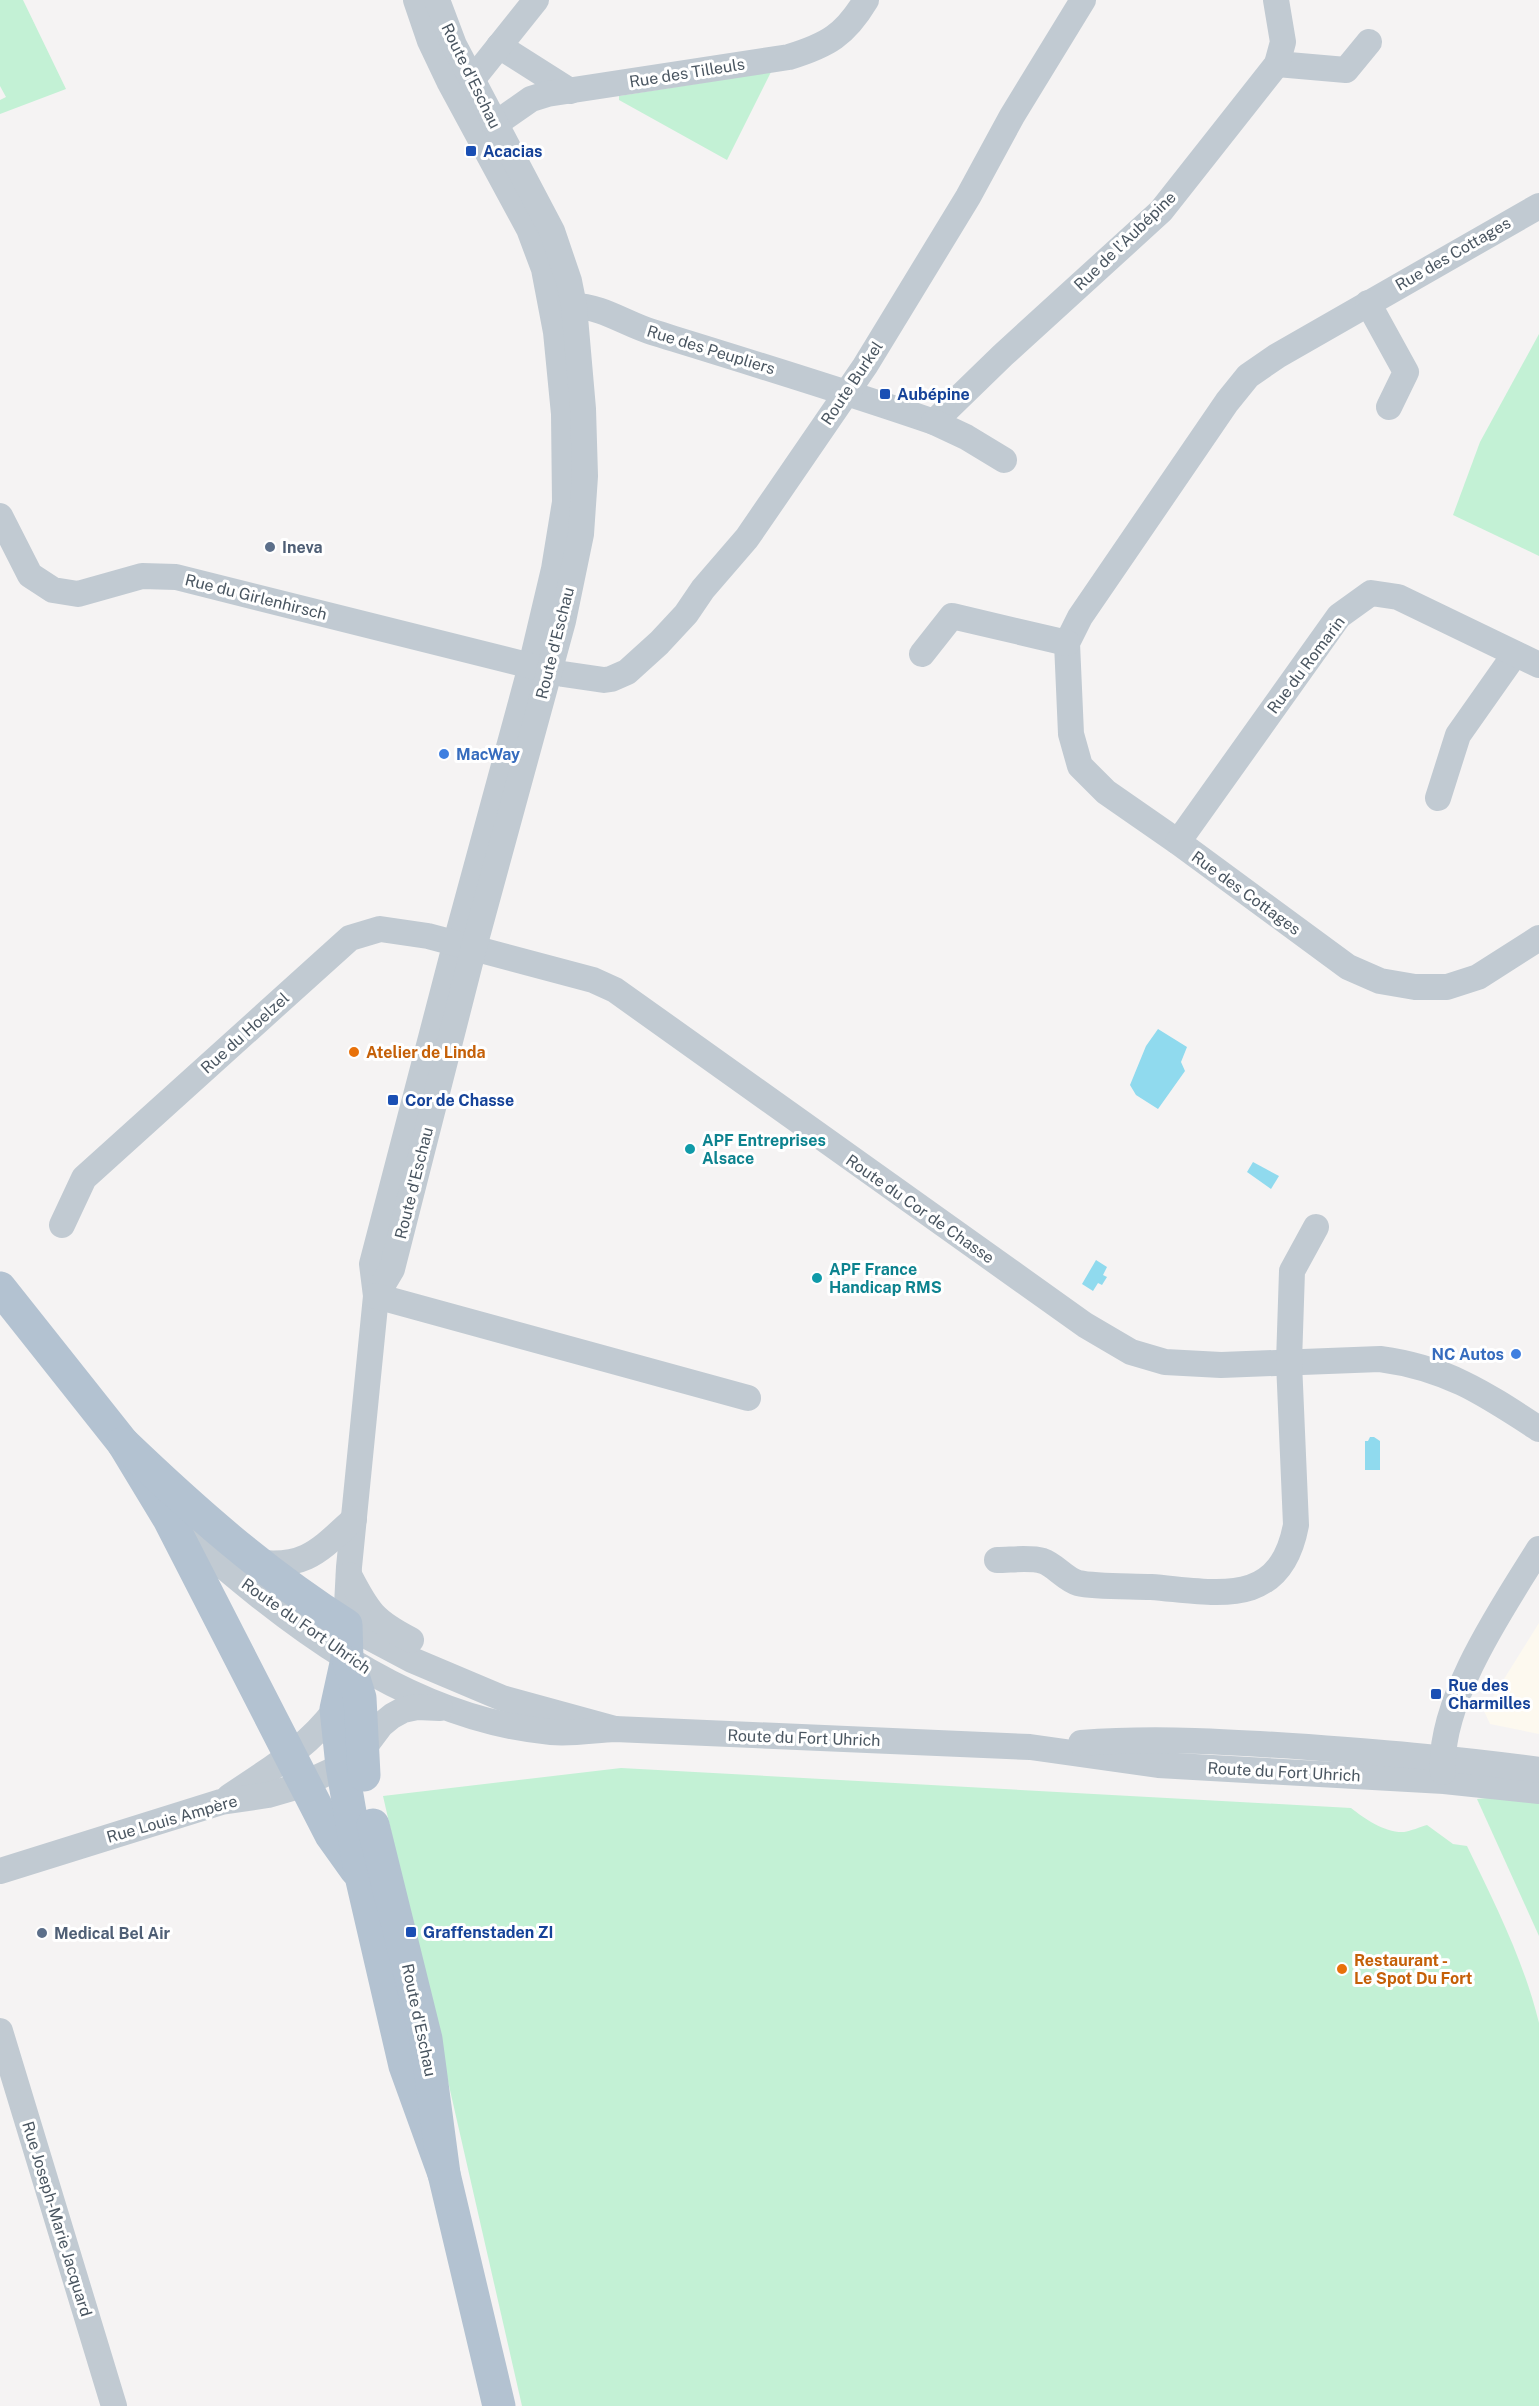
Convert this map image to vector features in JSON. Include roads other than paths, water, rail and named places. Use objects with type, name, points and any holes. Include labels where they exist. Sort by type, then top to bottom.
[{"type":"main road","name":"Route du Fort Uhrich","points":[[0,1288],[123,1443],[169,1519]]},
{"type":"main road","name":"Route du Fort Uhrich","points":[[123,1443],[187,1505],[254,1562],[298,1595],[346,1625]]},
{"type":"main road","name":"Route d'Eschau","points":[[169,1519],[294,1752],[306,1783],[340,1850],[361,1876]]},
{"type":"main road","name":"Route d'Eschau","points":[[346,1625],[347,1659],[336,1709],[366,1798],[426,2039],[444,2174],[500,2406]]},
{"type":"main road","name":"Route d'Eschau","points":[[347,1659],[360,1698],[353,1758],[361,1876],[405,2066],[444,2174]]},
{"type":"street","name":"Route d'Eschau","points":[[346,1625],[348,1574],[376,1296],[392,1269],[465,944],[540,668],[565,502],[564,414],[556,332],[544,269],[529,229],[449,81],[430,41],[416,0]]},
{"type":"street","name":"Route d'Eschau","points":[[437,0],[450,37],[552,231],[574,306],[583,409],[585,476],[581,534],[563,621],[540,668]]},
{"type":"street","points":[[472,80],[536,0]]},
{"type":"street","name":"Rue des Tilleuls","points":[[494,124],[531,99],[547,94],[789,57],[809,51],[839,35],[866,0]]},
{"type":"street","name":"Route Burkel","points":[[540,668],[580,678],[611,679],[627,672],[641,661],[686,614],[703,589],[747,538],[848,392],[969,197],[1012,116],[1083,0]]},
{"type":"street","name":"Rue de l'Aubépine","points":[[934,422],[1003,355],[1161,211],[1277,64],[1283,42],[1276,0]]},
{"type":"street","points":[[1277,64],[1346,70],[1369,42]]},
{"type":"street","points":[[499,46],[570,91]]},
{"type":"street","name":"Rue des Cottages","points":[[1539,206],[1277,356],[1248,376],[1227,402],[1131,539],[1080,617],[1067,643],[1071,734],[1080,766],[1106,792],[1178,842],[1348,968],[1380,981],[1415,987],[1447,987],[1478,977],[1539,938]]},
{"type":"street","points":[[1368,303],[1406,372],[1389,407]]},
{"type":"street","name":"Rue des Peupliers","points":[[574,306],[587,306],[644,329],[848,392]]},
{"type":"street","points":[[848,392],[934,422],[966,437],[1004,460]]},
{"type":"street","name":"Rue du Girlenhirsch","points":[[0,516],[30,575],[53,590],[78,594],[142,576],[176,577],[540,668]]},
{"type":"street","name":"Rue du Romarin","points":[[1178,842],[1339,616],[1371,593],[1398,597],[1539,665]]},
{"type":"street","points":[[922,654],[952,616],[1067,643]]},
{"type":"street","points":[[1438,798],[1458,735],[1515,654]]},
{"type":"street","name":"Rue du Hoelzel","points":[[62,1225],[84,1178],[350,938],[380,929],[406,931],[465,944]]},
{"type":"street","name":"Route du Cor de Chasse","points":[[465,944],[592,980],[615,990],[910,1202],[1109,1341],[1137,1354],[1166,1362],[1221,1365],[1380,1359],[1421,1366],[1475,1388],[1539,1429]]},
{"type":"street","points":[[997,1560],[1043,1561],[1077,1582],[1228,1593],[1244,1590],[1266,1581],[1277,1572],[1286,1559],[1293,1542],[1296,1525],[1289,1362],[1292,1271],[1316,1227]]},
{"type":"street","points":[[376,1296],[748,1398]]},
{"type":"street","name":"Route du Fort Uhrich","points":[[169,1519],[229,1572],[347,1659],[391,1684],[451,1709],[496,1722],[553,1732],[615,1730],[1030,1747],[1109,1741],[1230,1742],[1443,1769],[1539,1791]]},
{"type":"street","points":[[254,1562],[285,1563],[301,1560],[318,1552],[354,1519]]},
{"type":"street","points":[[1443,1769],[1447,1725],[1468,1668],[1539,1549]]},
{"type":"street","name":"Route du Fort Uhrich","points":[[348,1574],[363,1602],[384,1626],[460,1666],[502,1698]]},
{"type":"street","name":"Route du Fort Uhrich","points":[[346,1625],[412,1660],[502,1698],[615,1730]]},
{"type":"street","points":[[294,1752],[316,1748],[353,1758],[381,1725],[403,1710],[417,1707],[451,1709]]},
{"type":"street","name":"Route d'Eschau","points":[[221,1802],[294,1752],[321,1729],[336,1709]]},
{"type":"street","name":"Rue Louis Ampère","points":[[0,1871],[221,1802],[268,1795],[306,1783],[353,1758]]},
{"type":"street","name":"Route du Fort Uhrich","points":[[1443,1769],[1539,1770]]},
{"type":"street","name":"Rue Joseph-Marie Jacquard","points":[[0,2031],[114,2406]]},
{"type":"water","points":[[1158,1029],[1187,1047],[1181,1062],[1185,1071],[1158,1109],[1136,1095],[1130,1085],[1146,1046]]},
{"type":"water","points":[[1253,1162],[1279,1176],[1271,1189],[1247,1172]]},
{"type":"water","points":[[1096,1260],[1107,1267],[1103,1275],[1107,1277],[1102,1285],[1098,1283],[1093,1291],[1082,1284]]},
{"type":"water","points":[[1370,1437],[1380,1441],[1380,1470],[1365,1470],[1365,1441],[1368,1441]]},
{"type":"place","name":"Acacias","points":[[471,151]]},
{"type":"place","name":"Aubépine","points":[[885,394]]},
{"type":"place","name":"Ineva","points":[[270,547]]},
{"type":"place","name":"MacWay","points":[[444,754]]},
{"type":"place","name":"Atelier de Linda","points":[[354,1052]]},
{"type":"place","name":"Cor de Chasse","points":[[393,1100]]},
{"type":"place","name":"APF Entreprises Alsace","points":[[690,1149]]},
{"type":"place","name":"APF France Handicap RMS","points":[[817,1278]]},
{"type":"place","name":"NC Autos","points":[[1516,1354]]},
{"type":"place","name":"Rue des Charmilles","points":[[1436,1694]]},
{"type":"place","name":"Graffenstaden ZI","points":[[411,1932]]},
{"type":"place","name":"Medical Bel Air","points":[[42,1933]]},
{"type":"place","name":"Restaurant - Le Spot Du Fort","points":[[1342,1969]]}]
